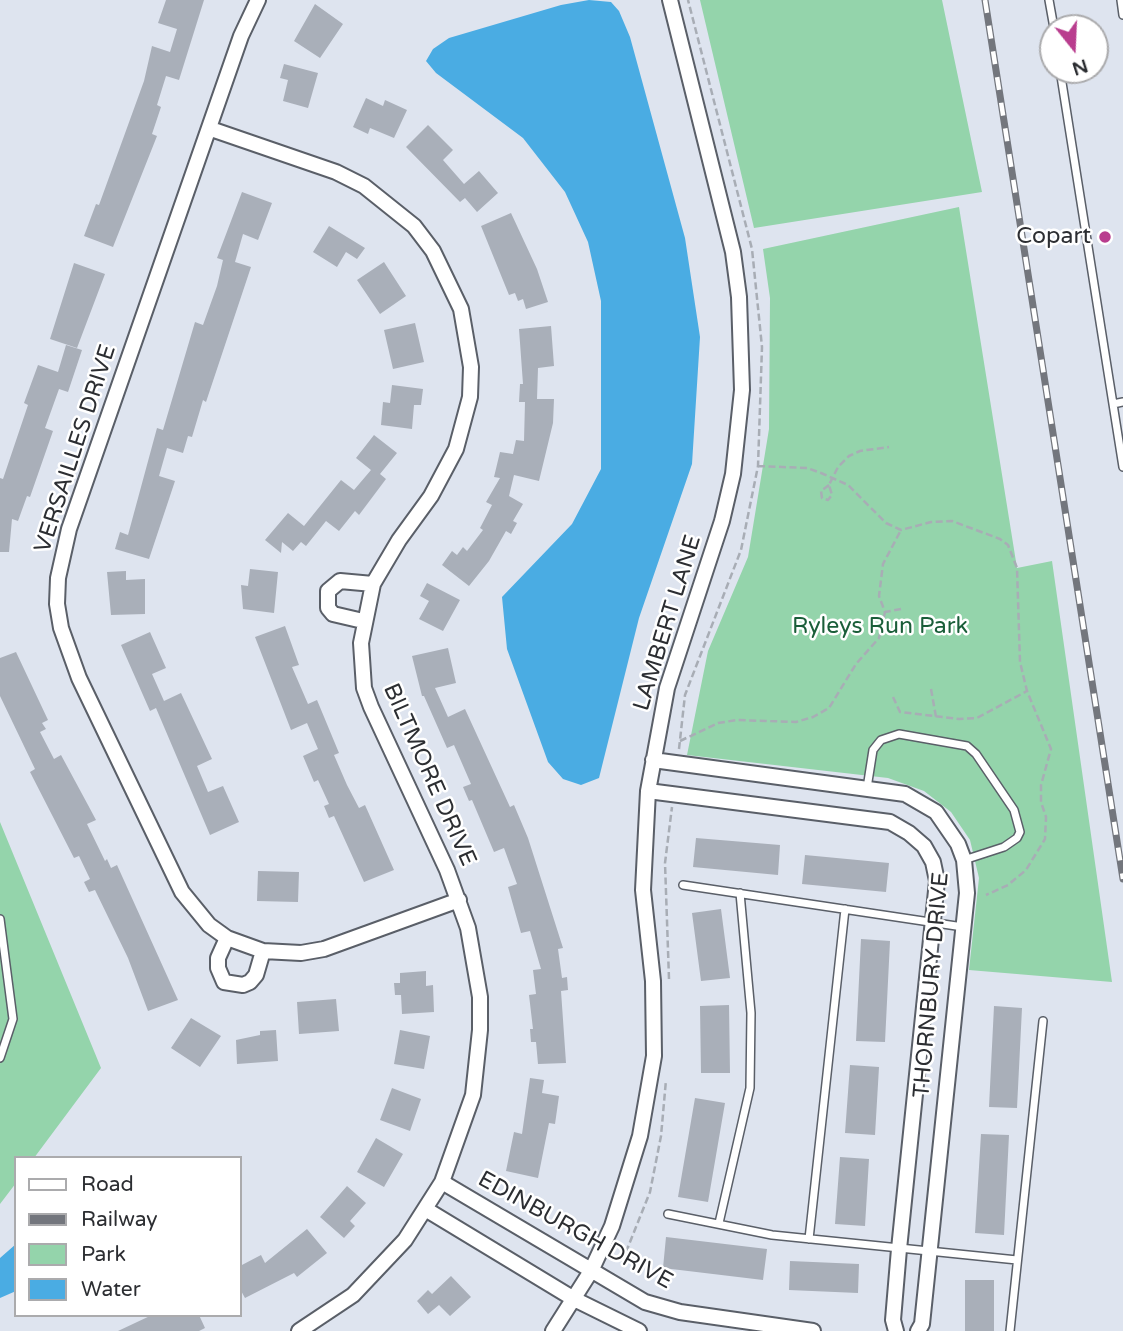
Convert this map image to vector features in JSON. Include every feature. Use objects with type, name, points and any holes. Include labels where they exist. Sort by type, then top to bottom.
[{"type":"street","name":"VERSAILLES DRIVE","points":[[258,0],[241,36],[211,129],[69,529],[62,552],[57,604],[68,652],[79,678],[182,892],[209,925],[227,938],[262,951],[301,953],[324,949],[459,900]]},
{"type":"street","name":"LAMBERT LANE","points":[[553,1331],[591,1271],[612,1226],[640,1136],[654,1056],[653,981],[643,890],[648,791],[667,688],[722,520],[733,474],[742,390],[739,297],[733,252],[670,0]]},
{"type":"street","name":"BILTMORE DRIVE","points":[[211,129],[336,172],[373,192],[414,226],[433,251],[461,309],[469,341],[471,367],[465,425],[446,471],[373,584],[363,621],[362,667],[367,697],[459,900],[476,962],[480,1030],[473,1095],[442,1182],[427,1210],[382,1268],[353,1295],[299,1331]]},
{"type":"street","points":[[363,621],[333,614],[328,608],[328,590],[340,581],[373,584]]},
{"type":"street","name":"THORNBURY DRIVE","points":[[653,760],[905,794],[936,812],[948,827],[964,860],[967,892],[922,1324],[918,1331]]},
{"type":"street","name":"THORNBURY DRIVE","points":[[648,791],[890,822],[909,832],[933,862],[937,881],[899,1249],[893,1320],[896,1331]]},
{"type":"street","points":[[227,938],[218,958],[218,968],[224,982],[243,985],[250,982],[256,975],[262,951]]},
{"type":"street","name":"EDINBURGH DRIVE","points":[[442,1182],[645,1302],[663,1308],[813,1331]]},
{"type":"street","points":[[427,1210],[574,1299],[639,1331]]},
{"type":"lane","points":[[1121,0],[1123,15]]},
{"type":"lane","points":[[1062,84],[1123,467]]},
{"type":"lane","points":[[1113,404],[1123,402]]},
{"type":"lane","points":[[867,788],[873,750],[881,740],[899,734],[967,746],[976,754],[1014,810],[1020,832],[1017,838],[1004,847],[964,860]]},
{"type":"lane","points":[[682,886],[963,927]]},
{"type":"lane","points":[[719,1223],[750,1088],[751,1013],[740,893]]},
{"type":"lane","points":[[809,1239],[845,909]]},
{"type":"lane","points":[[0,919],[13,1018],[0,1058]]},
{"type":"lane","points":[[1010,1331],[1043,1021]]},
{"type":"lane","points":[[668,1214],[809,1239],[1017,1260]]},
{"type":"path","points":[[829,485],[834,480],[838,467],[849,456],[860,451],[889,447]]},
{"type":"path","points":[[758,466],[807,468],[848,485],[886,523],[901,530],[932,522],[952,521],[1000,539],[1008,545],[1017,568],[1020,662],[1027,691],[1051,749],[1041,785],[1041,802],[1046,817],[1045,839],[1026,870],[1008,885],[986,895]]},
{"type":"path","points":[[680,741],[728,722],[796,723],[829,708],[856,664],[879,638],[884,612],[879,597],[883,564],[901,530]]},
{"type":"path","points":[[884,612],[901,609]]},
{"type":"path","points":[[931,689],[936,717]]},
{"type":"path","points":[[893,697],[900,712],[936,717],[977,718],[1027,691]]},
{"type":"green space","points":[[700,0],[942,0],[982,192],[754,228]]},
{"type":"green space","name":"Ryleys Run Park","points":[[959,207],[1017,568],[1052,561],[1112,982],[969,970],[979,878],[970,840],[951,812],[924,791],[888,778],[687,755],[708,651],[748,557],[769,429],[770,298],[763,249]]},
{"type":"green space","points":[[0,822],[101,1068],[35,1156],[14,1156],[14,1186],[0,1204]]},
{"type":"water","points":[[589,0],[611,2],[619,11],[630,37],[685,238],[700,337],[692,464],[639,618],[599,778],[581,785],[563,779],[548,762],[507,649],[502,597],[572,524],[601,469],[601,301],[588,242],[565,192],[523,138],[436,73],[426,61],[433,49],[449,38],[561,5]]},
{"type":"water","points":[[14,1246],[14,1292],[0,1298],[0,1258]]},
{"type":"building","points":[[166,0],[204,0],[179,80],[166,76],[157,105],[161,107],[152,134],[157,136],[113,247],[84,236],[96,204],[99,205],[144,81],[152,46],[170,52],[177,29],[158,23]]},
{"type":"building","points":[[315,4],[343,24],[320,58],[294,41]]},
{"type":"building","points":[[284,64],[318,73],[308,108],[283,101],[288,80],[280,78]]},
{"type":"building","points":[[366,98],[383,106],[385,100],[407,110],[394,138],[370,128],[368,134],[353,127]]},
{"type":"building","points":[[428,125],[453,150],[443,160],[464,184],[479,171],[498,193],[477,212],[465,198],[460,202],[406,147]]},
{"type":"building","points":[[242,192],[272,203],[258,240],[243,234],[235,262],[251,267],[206,402],[203,400],[192,437],[188,436],[183,453],[167,448],[159,476],[175,481],[149,559],[115,549],[120,532],[128,535],[157,428],[163,430],[195,322],[203,325],[217,286],[223,260],[217,258]]},
{"type":"building","points":[[511,213],[537,269],[548,302],[526,309],[523,299],[518,301],[515,293],[509,295],[481,226]]},
{"type":"building","points":[[329,226],[365,248],[357,259],[346,252],[337,267],[313,252]]},
{"type":"building","points":[[384,262],[406,296],[380,314],[357,280]]},
{"type":"building","points":[[74,263],[105,274],[77,348],[50,339]]},
{"type":"building","points":[[415,323],[424,362],[393,369],[384,330]]},
{"type":"building","points":[[551,326],[554,366],[538,368],[537,399],[554,399],[553,423],[539,481],[514,475],[509,496],[523,504],[513,521],[517,523],[511,534],[506,531],[489,561],[469,586],[442,565],[452,551],[457,555],[463,547],[467,551],[483,530],[480,528],[492,505],[486,502],[500,478],[494,477],[500,452],[513,454],[516,440],[524,441],[525,402],[519,402],[520,384],[523,384],[519,329]]},
{"type":"building","points":[[66,345],[82,350],[68,392],[59,389],[45,428],[53,431],[30,497],[27,496],[18,521],[12,519],[9,552],[0,552],[0,478],[3,479],[28,405],[24,403],[38,365],[58,372]]},
{"type":"building","points":[[392,385],[423,389],[421,405],[414,405],[412,429],[381,425],[383,402],[390,403]]},
{"type":"building","points":[[374,435],[397,453],[380,474],[386,479],[359,515],[355,511],[339,531],[326,521],[306,546],[301,542],[293,551],[282,542],[281,553],[265,540],[288,513],[304,526],[341,480],[354,490],[371,470],[356,458]]},
{"type":"building","points":[[250,569],[278,572],[274,613],[243,609],[241,585],[248,586]]},
{"type":"building","points":[[126,571],[126,580],[145,579],[145,614],[111,615],[107,572]]},
{"type":"building","points":[[427,583],[460,600],[443,631],[419,619],[429,601],[420,596]]},
{"type":"building","points":[[285,626],[299,665],[292,667],[308,704],[317,700],[339,753],[334,755],[347,785],[359,808],[365,805],[394,870],[364,882],[334,816],[329,818],[324,806],[329,804],[318,780],[314,782],[303,756],[318,749],[307,723],[291,730],[255,637]]},
{"type":"building","points":[[150,632],[166,668],[152,674],[164,701],[181,693],[212,759],[197,766],[208,792],[223,786],[239,822],[210,835],[156,708],[150,711],[121,645]]},
{"type":"building","points":[[448,648],[456,683],[435,688],[448,717],[465,709],[510,807],[514,805],[528,838],[563,948],[558,949],[562,978],[567,977],[568,990],[561,991],[566,1063],[538,1064],[536,1042],[531,1042],[530,1029],[533,1029],[529,995],[536,994],[533,970],[541,969],[530,931],[521,933],[508,887],[517,884],[504,848],[494,852],[472,800],[469,801],[463,787],[471,784],[454,745],[447,748],[422,696],[412,656]]},
{"type":"building","points":[[16,652],[48,720],[42,723],[46,729],[40,732],[54,759],[61,755],[96,820],[87,824],[105,861],[107,859],[111,868],[117,865],[178,1000],[148,1011],[128,958],[95,890],[89,892],[84,882],[90,879],[79,856],[74,858],[30,772],[35,769],[0,696],[0,658]]},
{"type":"building","points":[[696,838],[780,845],[778,875],[693,867]]},
{"type":"building","points":[[805,855],[889,863],[886,892],[802,884]]},
{"type":"building","points":[[258,871],[299,872],[298,902],[257,901]]},
{"type":"building","points":[[721,909],[730,978],[701,981],[692,913]]},
{"type":"building","points":[[861,939],[890,941],[885,1042],[856,1041]]},
{"type":"building","points":[[426,971],[426,986],[433,985],[434,1012],[402,1014],[401,995],[395,995],[394,983],[400,983],[400,973]]},
{"type":"building","points":[[336,999],[339,1031],[299,1034],[297,1002]]},
{"type":"building","points":[[729,1005],[730,1073],[701,1073],[700,1006]]},
{"type":"building","points":[[994,1006],[1022,1008],[1017,1108],[989,1107]]},
{"type":"building","points":[[191,1018],[221,1036],[200,1067],[171,1048]]},
{"type":"building","points":[[276,1030],[278,1061],[237,1064],[236,1040],[260,1035],[260,1031]]},
{"type":"building","points":[[400,1030],[430,1036],[424,1069],[394,1064]]},
{"type":"building","points":[[850,1065],[879,1067],[875,1135],[845,1133]]},
{"type":"building","points":[[530,1078],[544,1080],[542,1093],[559,1096],[555,1124],[549,1123],[538,1178],[506,1171],[514,1132],[522,1134]]},
{"type":"building","points":[[392,1088],[421,1099],[410,1131],[380,1120]]},
{"type":"building","points":[[695,1098],[725,1103],[708,1202],[678,1197]]},
{"type":"building","points":[[981,1134],[1009,1135],[1004,1235],[975,1233]]},
{"type":"building","points":[[376,1138],[403,1154],[384,1187],[357,1172]]},
{"type":"building","points":[[840,1157],[869,1159],[865,1226],[835,1224]]},
{"type":"building","points":[[347,1186],[366,1203],[350,1221],[355,1226],[344,1238],[320,1217]]},
{"type":"building","points":[[307,1229],[327,1253],[297,1277],[294,1273],[245,1298],[242,1293],[242,1265],[261,1255],[265,1263]]},
{"type":"building","points":[[666,1237],[767,1249],[763,1280],[663,1268]]},
{"type":"building","points":[[790,1261],[859,1264],[858,1293],[789,1290]]},
{"type":"building","points":[[451,1276],[471,1297],[450,1316],[439,1305],[428,1314],[417,1301],[428,1290],[432,1294]]},
{"type":"building","points":[[965,1280],[994,1280],[994,1331],[965,1331]]},
{"type":"building","points":[[148,1317],[200,1317],[205,1328],[199,1331],[118,1331]]},
{"type":"railway","points":[[985,0],[1123,879]]},
{"type":"place","name":"Copart","points":[[1105,237]]}]
